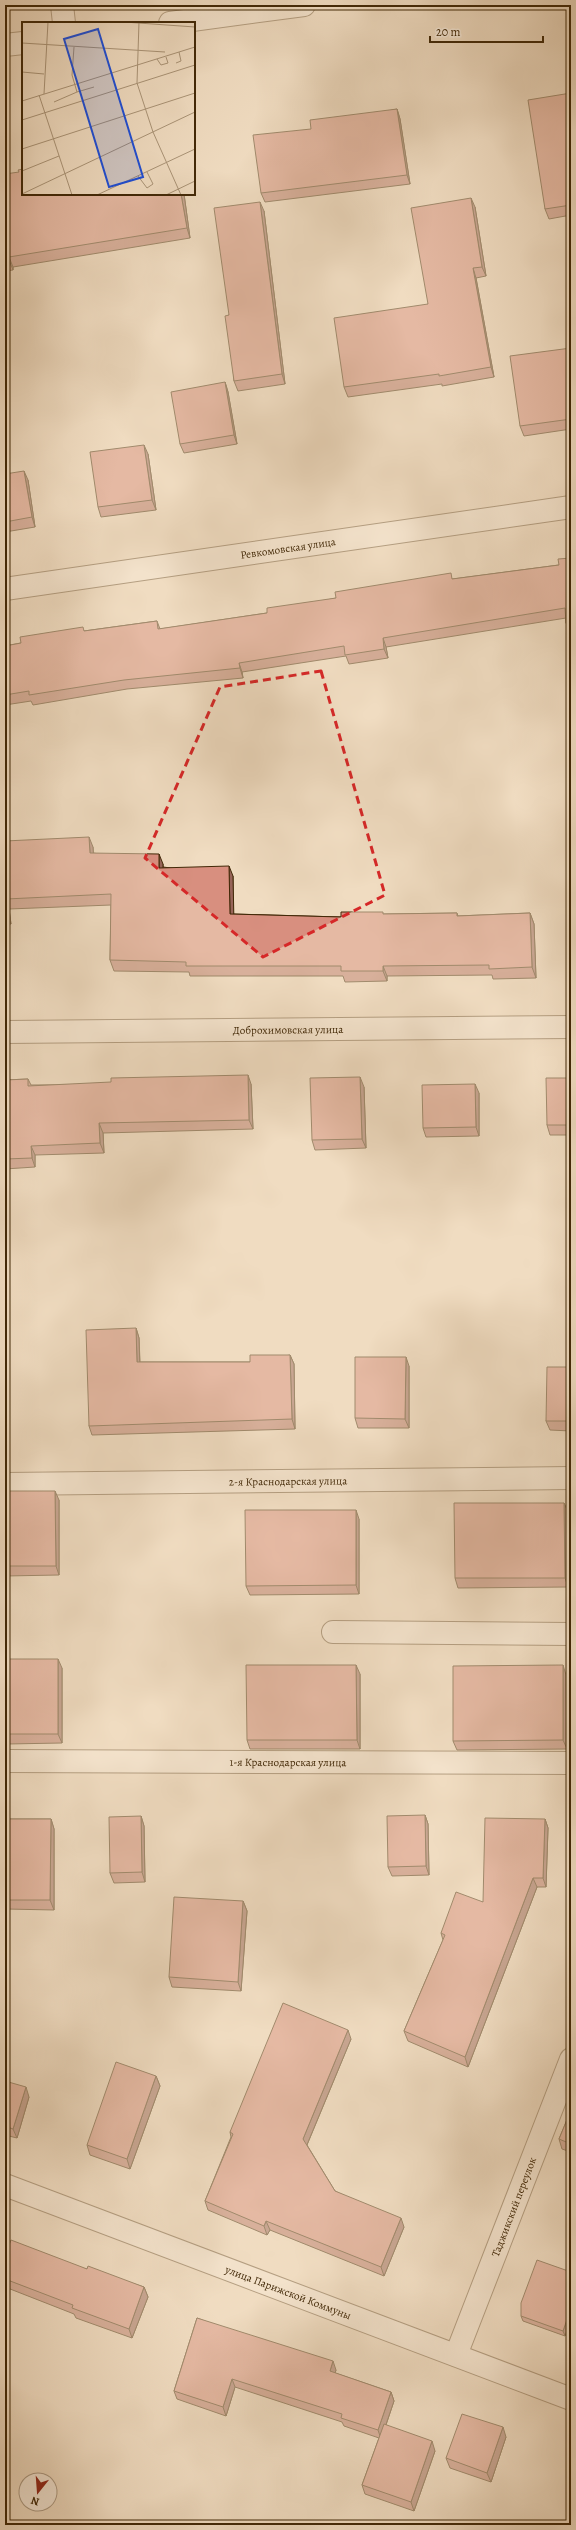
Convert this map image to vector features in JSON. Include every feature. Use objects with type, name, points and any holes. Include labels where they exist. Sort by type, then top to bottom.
[{"type":"street","points":[[62,5],[64,22]]},
{"type":"street","points":[[177,22],[304,5]]},
{"type":"street","points":[[5,45],[22,43]]},
{"type":"street","name":"Ревкомовская улица","points":[[5,589],[571,507]]},
{"type":"street","name":"Доброхимовская улица","points":[[5,1032],[571,1027]]},
{"type":"street","name":"2-я Краснодарская улица","points":[[5,1484],[571,1478]]},
{"type":"street","points":[[334,1632],[571,1634]]},
{"type":"street","name":"1-я Краснодарская улица","points":[[5,1761],[571,1763]]},
{"type":"street","name":"Таджикский переулок","points":[[456,2355],[571,2059]]},
{"type":"street","name":"улица Парижской Коммуны","points":[[5,2185],[571,2399]]},
{"type":"highlighted area","points":[[321,671],[385,895],[263,957],[145,858],[220,687]]},
{"type":"building","points":[[571,93],[571,205],[545,209],[528,100]]},
{"type":"building","points":[[397,109],[407,175],[261,193],[253,135],[311,129],[310,120]]},
{"type":"building","points":[[22,169],[22,195],[181,195],[187,228],[9,257],[9,260],[5,261],[5,174],[19,172],[18,170]]},
{"type":"building","points":[[471,198],[482,267],[473,268],[491,367],[439,376],[439,374],[344,387],[334,318],[428,304],[411,208]]},
{"type":"building","points":[[260,202],[282,374],[234,381],[225,316],[229,315],[214,208]]},
{"type":"building","points":[[571,348],[571,419],[520,426],[510,356]]},
{"type":"building","points":[[225,382],[234,435],[180,444],[171,392]]},
{"type":"building","points":[[144,445],[152,500],[98,507],[90,452]]},
{"type":"building","points":[[24,471],[32,517],[5,522],[5,474]]},
{"type":"building","points":[[571,558],[571,622],[566,623],[565,608],[383,638],[384,649],[345,655],[344,646],[239,663],[240,668],[124,680],[29,695],[29,691],[5,695],[5,646],[21,643],[20,637],[83,627],[84,631],[157,621],[158,629],[267,613],[267,608],[336,598],[335,592],[451,573],[452,579],[559,565],[558,559]]},
{"type":"building","points":[[89,837],[90,853],[159,854],[159,868],[229,866],[230,914],[341,917],[341,912],[383,912],[383,914],[457,913],[457,916],[530,913],[532,967],[489,969],[489,965],[383,966],[383,971],[341,971],[341,966],[186,966],[186,962],[110,960],[111,894],[6,899],[7,914],[5,914],[5,841]]},
{"type":"building","points":[[248,1075],[249,1120],[99,1123],[100,1143],[31,1146],[32,1158],[5,1159],[5,1080],[28,1079],[28,1086],[111,1082],[111,1078]]},
{"type":"building","points":[[360,1077],[362,1139],[312,1140],[310,1078]]},
{"type":"building","points":[[546,1078],[571,1078],[571,1125],[547,1125]]},
{"type":"building","points":[[475,1084],[476,1127],[423,1128],[422,1085]]},
{"type":"building","points":[[136,1328],[137,1362],[250,1362],[250,1355],[290,1355],[292,1419],[89,1426],[86,1330]]},
{"type":"building","points":[[355,1357],[406,1357],[405,1419],[355,1418]]},
{"type":"building","points":[[547,1367],[571,1367],[571,1421],[546,1421]]},
{"type":"building","points":[[5,1491],[55,1491],[56,1566],[5,1566]]},
{"type":"building","points":[[454,1503],[564,1503],[565,1578],[455,1578]]},
{"type":"building","points":[[245,1510],[356,1510],[356,1585],[246,1586]]},
{"type":"building","points":[[5,1659],[58,1659],[58,1734],[5,1734]]},
{"type":"building","points":[[246,1665],[356,1665],[357,1740],[247,1740]]},
{"type":"building","points":[[563,1665],[563,1740],[453,1741],[453,1666]]},
{"type":"building","points":[[425,1815],[426,1866],[388,1867],[387,1816]]},
{"type":"building","points":[[141,1816],[142,1872],[110,1873],[109,1817]]},
{"type":"building","points":[[485,1818],[545,1819],[543,1878],[533,1878],[465,2057],[404,2031],[445,1935],[441,1933],[456,1892],[483,1902]]},
{"type":"building","points":[[5,1819],[51,1819],[50,1900],[5,1900]]},
{"type":"building","points":[[174,1897],[243,1901],[238,1982],[169,1977]]},
{"type":"building","points":[[283,2003],[348,2030],[303,2139],[335,2191],[401,2218],[381,2267],[266,2221],[264,2226],[205,2201],[233,2134],[230,2132]]},
{"type":"building","points":[[116,2062],[156,2076],[127,2159],[87,2145]]},
{"type":"building","points":[[5,2081],[26,2087],[13,2129],[5,2126]]},
{"type":"building","points":[[571,2110],[571,2144],[559,2139]]},
{"type":"building","points":[[11,2240],[87,2269],[88,2266],[144,2287],[129,2329],[72,2308],[73,2305],[5,2279],[5,2255]]},
{"type":"building","points":[[537,2260],[571,2272],[571,2308],[563,2331],[521,2316],[521,2303]]},
{"type":"building","points":[[197,2318],[333,2361],[330,2371],[391,2392],[378,2430],[341,2418],[342,2414],[232,2379],[223,2407],[174,2391]]},
{"type":"building","points":[[462,2414],[503,2427],[487,2473],[446,2458]]},
{"type":"building","points":[[384,2424],[432,2441],[411,2502],[362,2485]]}]
